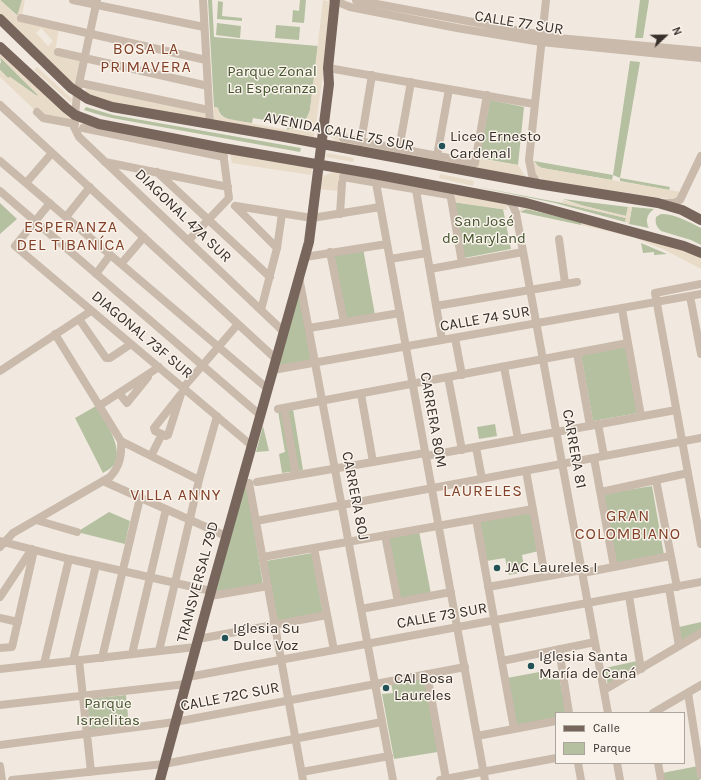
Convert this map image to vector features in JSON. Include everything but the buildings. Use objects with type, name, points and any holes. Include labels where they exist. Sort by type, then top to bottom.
[{"type":"main road","name":"CARRERA 80J","points":[[319,144],[323,126],[328,84],[334,0]]},
{"type":"main road","name":"AVENIDA CALLE 75 SUR","points":[[0,19],[51,70],[78,88],[94,102],[112,107],[538,184],[658,203],[682,210],[701,220]]},
{"type":"main road","points":[[0,47],[75,119],[224,152],[317,164],[342,176]]},
{"type":"main road","name":"CARRERA 80J","points":[[299,277],[311,236],[324,83],[328,68]]},
{"type":"main road","points":[[323,126],[330,141],[337,147]]},
{"type":"main road","name":"CARRERA 80J","points":[[312,218],[310,204],[317,164]]},
{"type":"main road","points":[[316,185],[320,178],[328,172],[342,176],[507,199],[684,246],[701,253]]},
{"type":"main road","name":"TRANSVERSAL 79D","points":[[160,780],[226,536],[299,277]]},
{"type":"street","points":[[73,0],[96,2],[204,27]]},
{"type":"street","points":[[202,0],[210,124]]},
{"type":"street","name":"CALLE 77 SUR","points":[[334,0],[350,7],[457,28],[701,58]]},
{"type":"street","name":"CALLE 77 SUR","points":[[356,0],[542,39],[701,51]]},
{"type":"street","points":[[538,184],[532,175],[529,160],[546,0]]},
{"type":"street","points":[[37,112],[44,118],[75,119],[78,88],[96,2]]},
{"type":"street","points":[[21,18],[206,60]]},
{"type":"street","points":[[58,52],[208,86]]},
{"type":"street","points":[[328,68],[534,104]]},
{"type":"street","points":[[361,142],[372,75]]},
{"type":"street","points":[[399,149],[411,82]]},
{"type":"street","points":[[78,88],[204,109]]},
{"type":"street","points":[[437,156],[450,89]]},
{"type":"street","points":[[343,138],[475,163],[488,95]]},
{"type":"street","points":[[0,105],[276,359]]},
{"type":"street","name":"DIAGONAL 47A SUR","points":[[75,119],[75,129],[79,137],[284,332]]},
{"type":"street","points":[[83,128],[224,152],[229,198],[278,248]]},
{"type":"street","points":[[26,183],[52,153]]},
{"type":"street","points":[[658,203],[674,203],[680,200],[701,156]]},
{"type":"street","points":[[0,161],[268,389]]},
{"type":"street","points":[[105,161],[228,187]]},
{"type":"street","points":[[157,172],[270,277]]},
{"type":"street","points":[[340,214],[342,176],[450,196],[462,263]]},
{"type":"street","name":"CARRERA 80M","points":[[376,182],[485,776]]},
{"type":"street","points":[[66,217],[90,187]]},
{"type":"street","points":[[416,190],[442,340]]},
{"type":"street","points":[[0,192],[203,365],[260,416]]},
{"type":"street","points":[[188,241],[229,198]]},
{"type":"street","name":"CARRERA 81","points":[[507,199],[513,206],[516,213],[608,712]]},
{"type":"street","points":[[35,221],[50,203]]},
{"type":"street","points":[[516,213],[520,206],[526,203]]},
{"type":"street","points":[[236,206],[312,218],[380,207]]},
{"type":"street","points":[[261,310],[278,248],[282,214]]},
{"type":"street","name":"DIAGONAL 73F SUR","points":[[35,221],[15,246],[131,344],[155,370],[183,388],[252,446]]},
{"type":"street","points":[[121,264],[144,237]]},
{"type":"street","points":[[559,239],[565,284]]},
{"type":"street","points":[[305,257],[387,244]]},
{"type":"street","points":[[330,252],[344,322]]},
{"type":"street","points":[[430,268],[523,252]]},
{"type":"street","points":[[390,259],[427,253]]},
{"type":"street","points":[[96,274],[110,255]]},
{"type":"street","name":"CARRERA 80J","points":[[299,277],[393,780]]},
{"type":"street","points":[[436,306],[577,282]]},
{"type":"street","points":[[701,284],[655,293],[701,544]]},
{"type":"street","name":"CALLE 74 SUR","points":[[273,370],[701,294]]},
{"type":"street","points":[[690,296],[701,354]]},
{"type":"street","points":[[622,309],[641,416]]},
{"type":"street","points":[[0,371],[91,311]]},
{"type":"street","points":[[309,328],[400,313]]},
{"type":"street","points":[[79,319],[106,358],[131,344]]},
{"type":"street","points":[[183,388],[238,324]]},
{"type":"street","points":[[55,334],[121,441],[198,480]]},
{"type":"street","points":[[455,338],[462,375]]},
{"type":"street","points":[[296,475],[281,409],[628,343]]},
{"type":"street","points":[[577,353],[594,425],[604,456]]},
{"type":"street","points":[[504,367],[518,439]]},
{"type":"street","points":[[99,406],[155,370]]},
{"type":"street","points":[[119,393],[127,403],[155,370]]},
{"type":"street","points":[[448,377],[462,450]]},
{"type":"street","points":[[181,394],[168,435],[166,436],[162,434],[155,431],[154,428],[181,394]]},
{"type":"street","points":[[361,394],[373,462]]},
{"type":"street","points":[[389,756],[303,776],[256,521],[253,482],[373,462],[462,450],[676,410]]},
{"type":"street","points":[[159,651],[176,583],[198,480],[217,416]]},
{"type":"street","points":[[151,456],[162,434]]},
{"type":"street","points":[[256,521],[701,438]]},
{"type":"street","points":[[1,543],[36,520],[110,477],[118,466],[121,458],[121,441]]},
{"type":"street","points":[[476,447],[482,479]]},
{"type":"street","points":[[594,458],[614,567]]},
{"type":"street","points":[[526,470],[545,576]]},
{"type":"street","points":[[601,492],[688,473]]},
{"type":"street","points":[[656,480],[670,556],[679,646]]},
{"type":"street","points":[[103,481],[226,536]]},
{"type":"street","points":[[102,658],[140,498]]},
{"type":"street","points":[[263,557],[533,508]]},
{"type":"street","points":[[132,654],[166,509]]},
{"type":"street","points":[[476,519],[514,729]]},
{"type":"street","points":[[36,520],[77,532]]},
{"type":"street","points":[[385,535],[398,602]]},
{"type":"street","points":[[1,543],[33,549],[69,559],[176,583],[211,594],[268,586]]},
{"type":"street","points":[[314,548],[334,650]]},
{"type":"street","points":[[0,596],[33,549]]},
{"type":"street","points":[[0,648],[12,647],[33,549]]},
{"type":"street","points":[[488,587],[545,576],[614,567],[670,556]]},
{"type":"street","points":[[44,664],[69,559]]},
{"type":"street","points":[[91,772],[83,697],[76,660],[96,565]]},
{"type":"street","name":"CALLE 73 SUR","points":[[0,705],[83,697],[187,681],[281,660],[701,582]]},
{"type":"street","points":[[361,609],[451,592]]},
{"type":"street","points":[[629,596],[641,669]]},
{"type":"street","points":[[0,669],[159,651],[327,615]]},
{"type":"street","points":[[0,618],[18,622]]},
{"type":"street","points":[[604,690],[701,634]]},
{"type":"street","points":[[502,661],[595,642]]},
{"type":"street","points":[[558,649],[569,712]]},
{"type":"street","name":"CALLE 72C SUR","points":[[0,746],[175,722],[465,667]]},
{"type":"street","points":[[427,674],[443,779],[485,776],[555,758]]},
{"type":"street","points":[[655,712],[701,685]]},
{"type":"street","points":[[688,693],[701,775]]},
{"type":"street","points":[[477,736],[555,721]]},
{"type":"street","points":[[12,780],[164,764],[382,722]]},
{"type":"street","points":[[578,764],[581,780]]},
{"type":"street","points":[[617,764],[620,780]]},
{"type":"street","points":[[658,764],[661,780]]},
{"type":"street","points":[[0,766],[2,780]]},
{"type":"green space","points":[[0,0],[22,0],[18,16]]},
{"type":"green space","name":"Parque Zonal La Esperanza","points":[[208,0],[212,0],[214,37],[318,46],[310,110],[307,118],[302,124],[296,128],[287,130],[288,124],[253,118],[252,123],[236,121],[222,116],[218,108],[214,107]]},
{"type":"green space","points":[[300,0],[306,0],[304,23],[292,22],[293,10],[299,11]]},
{"type":"green space","points":[[640,0],[649,0],[643,38],[635,38]]},
{"type":"green space","points":[[218,1],[223,2],[222,16],[242,18],[242,21],[217,19]]},
{"type":"green space","points":[[217,23],[241,26],[240,38],[216,35]]},
{"type":"green space","points":[[276,25],[300,27],[299,40],[275,38]]},
{"type":"green space","points":[[0,57],[38,95],[37,96],[10,77],[8,78],[0,70]]},
{"type":"green space","points":[[630,61],[640,62],[620,178],[613,175]]},
{"type":"green space","points":[[490,100],[524,107],[518,165],[479,158]]},
{"type":"green space","points":[[86,107],[113,115],[301,148],[300,152],[112,118],[84,110]]},
{"type":"green space","points":[[534,161],[613,175],[612,180],[542,168]]},
{"type":"green space","points":[[620,178],[670,187],[669,190],[620,181]]},
{"type":"green space","points":[[473,186],[562,203],[626,218],[625,222],[555,203]]},
{"type":"green space","points":[[563,199],[628,207],[626,216],[584,206]]},
{"type":"green space","name":"San José de Maryland","points":[[454,202],[503,209],[511,249],[464,258]]},
{"type":"green space","points":[[0,203],[17,219],[0,234]]},
{"type":"green space","points":[[632,207],[654,209],[647,218],[649,228],[629,224]]},
{"type":"green space","points":[[526,209],[582,222],[581,225],[520,212]]},
{"type":"green space","points":[[661,214],[677,217],[701,228],[701,245],[691,240],[661,231],[657,226],[656,217]]},
{"type":"green space","points":[[641,243],[667,254],[654,255],[654,252],[643,253]]},
{"type":"green space","points":[[363,248],[375,315],[344,320],[333,254]]},
{"type":"green space","points":[[299,291],[312,362],[278,367]]},
{"type":"green space","points":[[626,346],[638,413],[593,421],[581,354]]},
{"type":"green space","points":[[96,406],[112,435],[117,452],[113,466],[103,473],[75,418]]},
{"type":"green space","points":[[293,409],[303,470],[282,473],[279,454],[285,452],[278,411]]},
{"type":"green space","points":[[495,424],[497,436],[479,439],[477,427]]},
{"type":"green space","points":[[263,426],[269,451],[256,452]]},
{"type":"green space","points":[[246,480],[263,585],[215,594]]},
{"type":"green space","points":[[652,486],[664,555],[615,563],[603,494]]},
{"type":"green space","points":[[531,511],[539,551],[522,555],[525,572],[509,575],[505,558],[486,561],[478,521]]},
{"type":"green space","points":[[109,512],[130,521],[125,544],[77,532]]},
{"type":"green space","points":[[419,531],[431,594],[399,600],[387,537]]},
{"type":"green space","points":[[312,553],[323,614],[277,622],[266,561]]},
{"type":"green space","points":[[701,622],[701,630],[681,643],[679,627]]},
{"type":"green space","points":[[637,661],[638,669],[608,687],[605,668]]},
{"type":"green space","points":[[550,670],[551,677],[559,676],[566,712],[555,712],[555,718],[517,726],[507,678]]},
{"type":"green space","points":[[424,677],[438,752],[394,759],[382,694],[393,693],[391,683]]},
{"type":"green space","name":"Parque Israelitas","points":[[126,695],[129,727],[90,731],[87,699]]},
{"type":"green space","points":[[698,766],[700,780],[664,780],[662,773]]},
{"type":"shaded area","points":[[0,0],[17,16],[22,0],[25,0],[21,20],[59,29],[55,51],[82,57],[76,89],[0,16]],"holes":[[[41,28],[53,41],[48,46],[36,33]]]},
{"type":"shaded area","points":[[323,0],[330,2],[326,54],[314,137],[214,121],[214,107],[218,108],[219,114],[224,118],[287,130],[304,123],[310,110]]},
{"type":"shaded area","points":[[0,50],[72,116],[71,123],[43,118],[0,77],[0,70],[8,78],[10,77],[36,96],[38,95],[0,57]]},
{"type":"shaded area","points":[[37,67],[72,99],[71,103],[34,70]]},
{"type":"shaded area","points":[[87,83],[206,107],[207,121],[110,102],[85,94]]},
{"type":"shaded area","points":[[325,126],[330,127],[335,132],[344,134],[343,138],[475,163],[476,158],[518,165],[528,180],[337,143],[330,136]]},
{"type":"shaded area","points":[[230,153],[312,167],[311,175],[232,163]]},
{"type":"shaded area","points":[[327,153],[354,158],[353,162],[326,157]]},
{"type":"shaded area","points":[[530,160],[534,161],[542,168],[681,192],[678,197],[669,199],[544,180],[537,176]]},
{"type":"shaded area","points":[[337,170],[506,200],[507,210],[452,202],[451,197],[343,177],[341,191],[317,189],[319,182],[324,176]]},
{"type":"shaded area","points":[[440,174],[474,181],[473,186],[439,178]]},
{"type":"shaded area","points":[[563,200],[626,216],[628,207],[632,207],[629,224],[625,222],[626,218],[562,203]]},
{"type":"shaded area","points":[[523,207],[564,218],[526,209],[518,212]]},
{"type":"shaded area","points":[[582,223],[682,249],[701,257],[701,269],[665,250],[633,237],[581,225]]},
{"type":"place","name":"Liceo Ernesto Cardenal","points":[[442,146]]},
{"type":"place","name":"JAC Laureles I","points":[[497,568]]},
{"type":"place","name":"Iglesia Su Dulce Voz","points":[[225,638]]},
{"type":"place","name":"Iglesia Santa María de Caná","points":[[531,666]]},
{"type":"place","name":"CAI Bosa Laureles","points":[[386,688]]},
{"type":"district","name":"BOSA LA PRIMAVERA","points":[[146,58]]},
{"type":"district","name":"ESPERANZA DEL TIBANÍCA","points":[[71,236]]},
{"type":"district","name":"LAURELES","points":[[483,491]]},
{"type":"district","name":"VILLA ANNY","points":[[176,495]]},
{"type":"district","name":"GRAN COLOMBIANO","points":[[628,525]]}]
